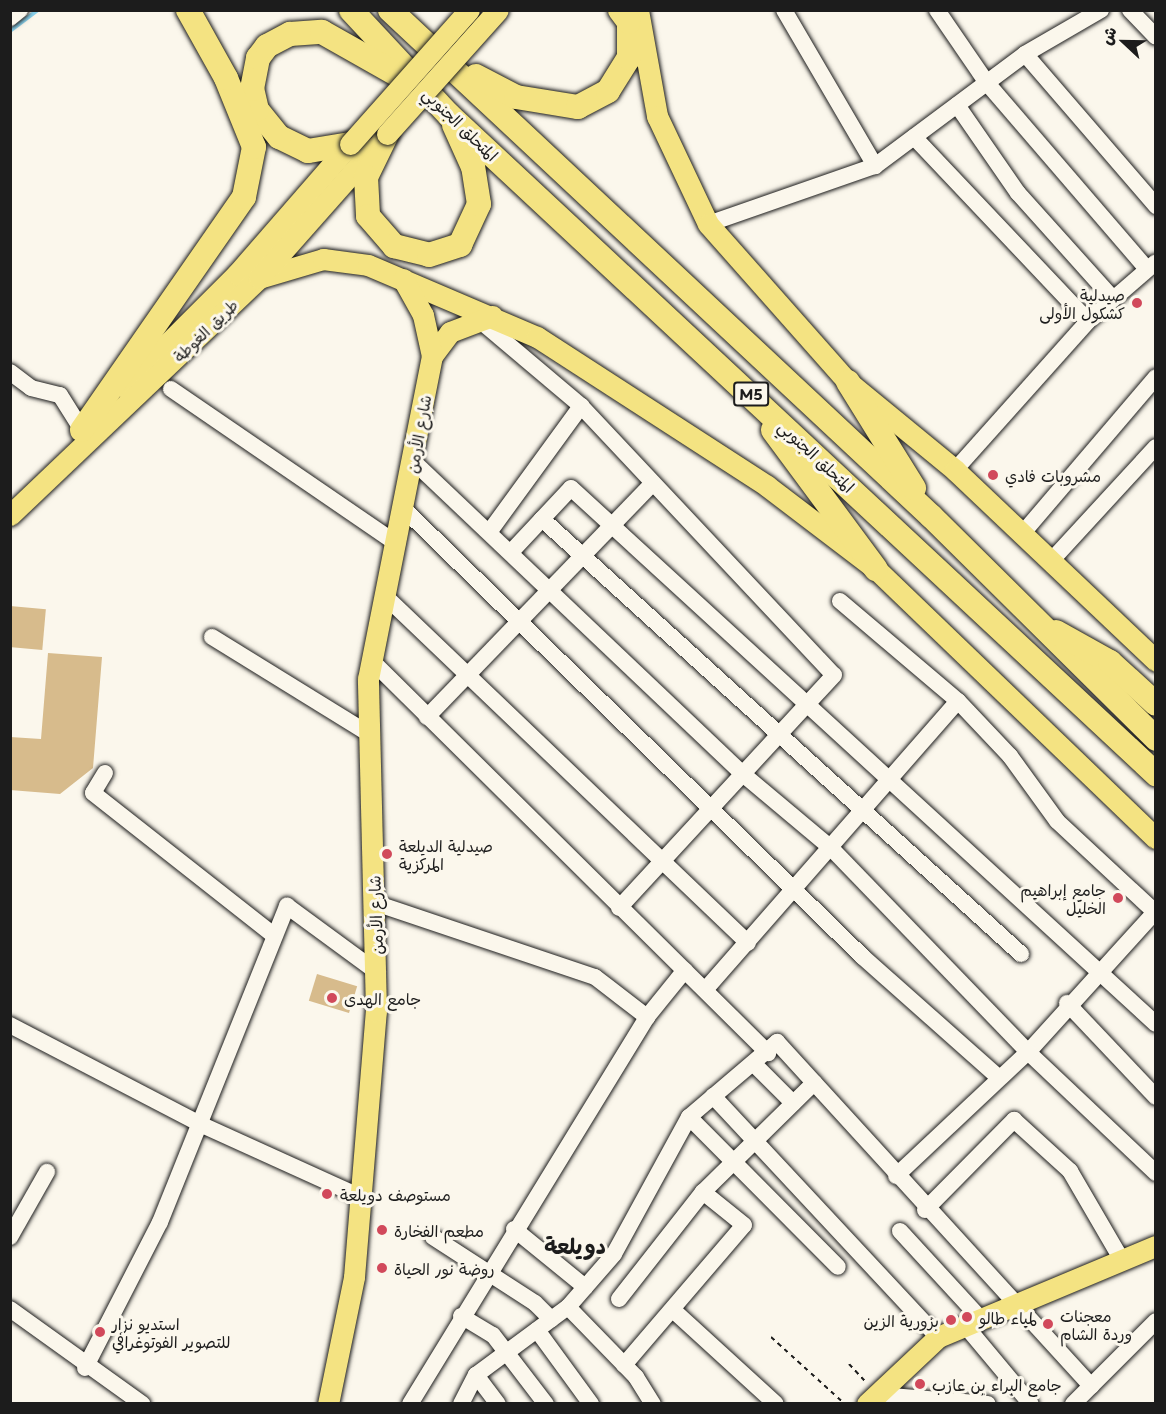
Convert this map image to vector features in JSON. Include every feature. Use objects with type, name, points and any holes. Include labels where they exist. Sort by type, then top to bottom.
[{"type":"highway","points":[[82,430],[244,197],[254,147],[226,78],[188,10]]},
{"type":"highway","name":"المتحلق الجنوبي","points":[[351,10],[449,115],[1155,774]]},
{"type":"highway","name":"M5","points":[[390,10],[447,60],[931,516],[1029,617],[1155,739]]},
{"type":"highway","points":[[399,10],[415,33]]},
{"type":"highway","points":[[447,60],[516,97],[578,107],[608,92],[629,58],[629,22],[620,10]]},
{"type":"highway","points":[[350,144],[308,151],[279,137],[257,110],[252,89],[258,58],[267,46],[296,32],[322,32],[426,91]]},
{"type":"highway","points":[[387,134],[366,177],[368,216],[394,246],[429,255],[445,252],[460,245],[479,204],[472,167],[449,115]]},
{"type":"highway","points":[[848,382],[931,516]]},
{"type":"highway","points":[[747,391],[876,568]]},
{"type":"highway","points":[[1029,617],[1110,662],[1155,704]]},
{"type":"main road","points":[[10,502],[237,274],[469,10]]},
{"type":"main road","points":[[387,134],[498,10]]},
{"type":"main road","points":[[638,10],[657,116],[708,224],[848,382],[955,470],[1152,652]]},
{"type":"main road","name":"طريق الغوطة","points":[[10,515],[259,278],[387,134]]},
{"type":"main road","points":[[259,278],[323,259],[368,265],[485,317],[537,337],[767,486],[876,568],[1155,838]]},
{"type":"main road","name":"شارع الأرمن","points":[[328,1404],[351,1306],[377,972],[366,732],[371,660],[405,508],[432,356],[423,315],[403,279]]},
{"type":"main road","name":"شارع الأرمن","points":[[432,356],[450,332],[485,317]]},
{"type":"main road","points":[[873,1399],[938,1337],[971,1320],[1123,1262],[1155,1246]]},
{"type":"street","points":[[10,18],[20,10]]},
{"type":"street","points":[[784,10],[875,166]]},
{"type":"street","points":[[937,10],[987,83],[1151,266],[1088,321],[955,470]]},
{"type":"street","points":[[1130,10],[1155,37]]},
{"type":"street","points":[[708,224],[875,166],[1025,54],[1090,13]]},
{"type":"street","points":[[1025,54],[1155,206]]},
{"type":"street","points":[[957,105],[1018,193],[1113,299]]},
{"type":"street","points":[[914,136],[1088,321]]},
{"type":"street","points":[[485,317],[581,406],[834,675],[713,810],[619,908]]},
{"type":"street","points":[[10,372],[31,388],[60,395],[82,430]]},
{"type":"street","points":[[1022,534],[1155,376]]},
{"type":"street","points":[[171,389],[397,544]]},
{"type":"street","points":[[490,531],[581,406]]},
{"type":"street","points":[[1051,561],[1155,447]]},
{"type":"street","points":[[414,462],[512,551],[744,775],[831,848],[1028,1052],[1155,1173]]},
{"type":"street","points":[[427,717],[652,483]]},
{"type":"street","points":[[512,551],[571,488],[613,524],[805,707],[892,777],[1097,972],[1155,1024]]},
{"type":"street","points":[[405,508],[521,619],[863,957],[998,1077]]},
{"type":"street","points":[[542,519],[777,738],[863,811],[1021,954]]},
{"type":"street","points":[[385,596],[665,860],[748,943]]},
{"type":"street","points":[[840,602],[958,701],[1010,756],[1057,821],[1155,912],[1067,1003],[1028,1052],[998,1077],[896,1176]]},
{"type":"street","points":[[213,637],[366,732]]},
{"type":"street","points":[[371,660],[768,1053]]},
{"type":"street","points":[[705,990],[958,701]]},
{"type":"street","points":[[105,773],[93,793],[275,936]]},
{"type":"street","points":[[375,903],[595,977],[647,1017]]},
{"type":"street","points":[[85,1368],[160,1222],[287,906],[377,972]]},
{"type":"street","points":[[410,1404],[488,1271],[647,1017],[685,970]]},
{"type":"street","points":[[1067,1003],[1155,1097]]},
{"type":"street","points":[[10,1025],[200,1124],[361,1197]]},
{"type":"street","points":[[461,1404],[476,1376],[568,1307],[619,1246],[689,1118],[713,1096],[756,1065],[777,1042],[925,1210],[1091,1386]]},
{"type":"street","points":[[756,1065],[794,1104]]},
{"type":"street","points":[[619,1299],[703,1192],[814,1083]]},
{"type":"street","points":[[713,1096],[938,1337]]},
{"type":"street","points":[[689,1118],[735,1161],[838,1267]]},
{"type":"street","points":[[925,1210],[1014,1120],[1070,1171],[1123,1262]]},
{"type":"street","points":[[10,1237],[47,1172]]},
{"type":"street","points":[[624,1365],[744,1225],[703,1192]]},
{"type":"street","points":[[514,1230],[585,1287]]},
{"type":"street","points":[[900,1231],[971,1320],[1031,1404]]},
{"type":"street","points":[[434,1237],[488,1271],[551,1319]]},
{"type":"street","points":[[568,1307],[624,1365],[653,1404]]},
{"type":"street","points":[[10,1309],[85,1368],[142,1404]]},
{"type":"street","points":[[672,1310],[776,1404]]},
{"type":"street","points":[[461,1316],[493,1335],[546,1404]]},
{"type":"street","points":[[1072,1404],[1155,1321]]},
{"type":"street","points":[[537,1330],[591,1404]]},
{"type":"street","points":[[476,1376],[498,1404]]},
{"type":"street","points":[[873,1399],[988,1404]]},
{"type":"path","points":[[771,1337],[845,1404]]},
{"type":"path","points":[[849,1364],[873,1399]]},
{"type":"building","points":[[10,606],[46,609],[42,650],[10,647]]},
{"type":"building","points":[[48,653],[102,657],[93,768],[60,794],[10,790],[10,737],[41,739]]},
{"type":"building","points":[[317,974],[357,986],[349,1013],[309,1001]]},
{"type":"waterway","points":[[10,31],[38,10]]},
{"type":"place","name":"صيدلية كشكول الأولى","points":[[1137,303]]},
{"type":"place","name":"مشروبات فادي","points":[[993,475]]},
{"type":"place","name":"صيدلية الديلعة المركزية","points":[[387,854]]},
{"type":"place","name":"جامع إبراهيم الخليل","points":[[1118,898]]},
{"type":"place","name":"جامع الهدى","points":[[332,998]]},
{"type":"place","name":"مستوصف دويلعة","points":[[327,1194]]},
{"type":"place","name":"مطعم الفخارة","points":[[382,1230]]},
{"type":"place","name":"روضة نور الحياة","points":[[382,1268]]},
{"type":"place","name":"لمياء طالو","points":[[967,1317]]},
{"type":"place","name":"بزورية الزين","points":[[951,1320]]},
{"type":"place","name":"معجنات وردة الشام","points":[[1048,1324]]},
{"type":"place","name":"استديو نزار للتصوير الفوتوغرافي","points":[[100,1332]]},
{"type":"place","name":"جامع البراء بن عازب","points":[[920,1384]]},
{"type":"district","name":"دويلعة","points":[[575,1245]]}]
